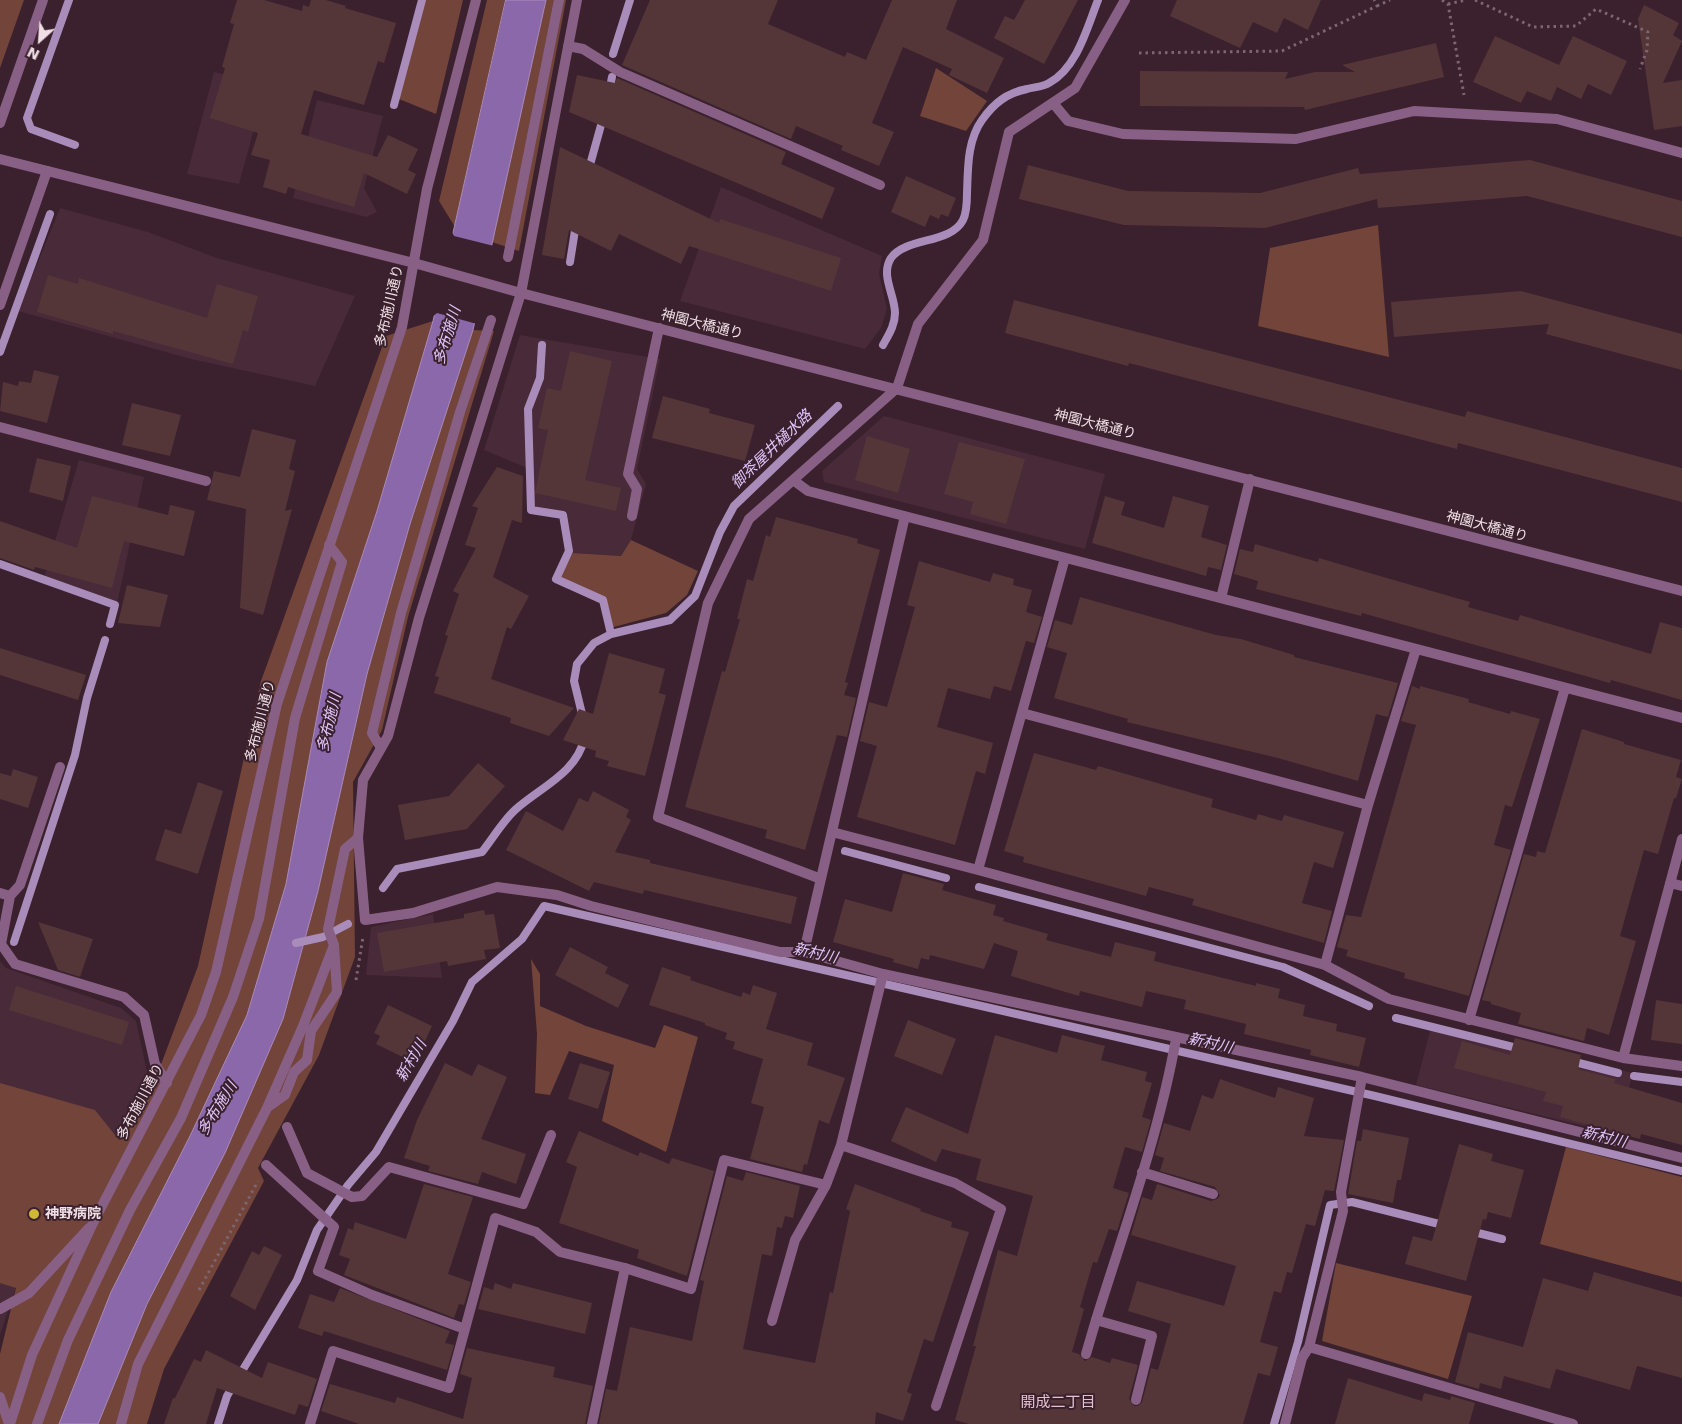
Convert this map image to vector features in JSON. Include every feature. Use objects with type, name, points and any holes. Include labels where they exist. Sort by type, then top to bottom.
[{"type":"street","points":[[0,123],[43,0]]},
{"type":"street","name":"多布施川通り","points":[[9,1424],[32,1355],[92,1225],[201,1014],[216,972],[278,704],[402,327],[427,189],[476,0]]},
{"type":"street","points":[[508,257],[559,0]]},
{"type":"street","points":[[577,0],[521,293],[419,618],[388,736],[363,780],[358,838],[365,920],[413,913],[497,887],[557,894],[590,906],[780,952],[804,952],[883,974],[1361,1081],[1682,1158]]},
{"type":"street","points":[[821,879],[658,816],[708,603],[749,519],[897,388],[918,324],[982,240],[1010,132],[1074,88],[1125,0]]},
{"type":"street","points":[[568,46],[583,48],[620,72],[880,185]]},
{"type":"street","points":[[1053,102],[1068,121],[1123,134],[1296,139],[1414,111],[1557,119],[1682,152]]},
{"type":"street","name":"神園大橋通り","points":[[0,159],[414,263],[500,288],[897,388],[1682,591]]},
{"type":"street","points":[[0,305],[47,171]]},
{"type":"street","points":[[381,748],[372,733],[401,613],[460,412],[491,320]]},
{"type":"street","points":[[632,516],[637,489],[628,474],[659,328]]},
{"type":"street","points":[[0,427],[206,481]]},
{"type":"street","points":[[1221,598],[1250,479]]},
{"type":"street","points":[[793,480],[808,491],[1682,718]]},
{"type":"street","points":[[804,952],[905,516]]},
{"type":"street","points":[[37,1424],[68,1340],[130,1210],[181,1118],[233,997],[259,919],[295,718],[342,562],[329,545]]},
{"type":"street","points":[[978,870],[1064,558]]},
{"type":"street","points":[[1325,966],[1368,805],[1416,649]]},
{"type":"street","points":[[1469,1020],[1565,688]]},
{"type":"street","points":[[1022,713],[1368,805]]},
{"type":"street","points":[[60,767],[20,885],[5,895],[1,944],[15,964],[124,997],[144,1015],[155,1064],[167,1083]]},
{"type":"street","points":[[832,832],[978,870],[1325,966],[1388,999],[1623,1058],[1682,1066]]},
{"type":"street","points":[[267,1108],[286,1095],[294,1072],[307,1060],[307,1028],[337,992],[334,945],[328,928],[345,849],[358,838]]},
{"type":"street","points":[[1623,1058],[1682,839]]},
{"type":"street","points":[[1670,883],[1682,886]]},
{"type":"street","points":[[121,1424],[138,1364],[307,1028],[334,945]]},
{"type":"street","points":[[772,1321],[795,1240],[826,1185],[841,1146],[883,974]]},
{"type":"street","points":[[1086,1354],[1142,1172],[1171,1067],[1176,1039]]},
{"type":"street","points":[[1285,1424],[1302,1358],[1309,1347],[1343,1211],[1341,1192],[1361,1081]]},
{"type":"street","points":[[287,1127],[307,1173],[352,1197],[362,1196],[389,1167],[523,1204],[551,1135]]},
{"type":"street","points":[[841,1146],[955,1183],[1001,1209],[936,1406]]},
{"type":"street","points":[[310,1424],[333,1351],[448,1388],[495,1218],[536,1232],[560,1252],[625,1268],[691,1289],[724,1160],[826,1185]]},
{"type":"street","points":[[266,1165],[334,1227],[318,1271],[372,1295],[465,1329]]},
{"type":"street","points":[[1142,1172],[1213,1194]]},
{"type":"street","points":[[0,1309],[29,1293],[92,1225]]},
{"type":"street","points":[[592,1424],[625,1268]]},
{"type":"street","points":[[1096,1320],[1152,1336],[1136,1400]]},
{"type":"street","points":[[1309,1347],[1573,1424]]},
{"type":"street","points":[[0,1397],[9,1424]]},
{"type":"path","points":[[1374,0],[1377,6]]},
{"type":"path","points":[[1139,53],[1282,51],[1390,0]]},
{"type":"path","points":[[1442,0],[1448,4],[1468,114]]},
{"type":"path","points":[[1448,4],[1466,0]]},
{"type":"path","points":[[1475,0],[1533,27],[1576,26],[1596,9],[1648,32],[1647,50],[1640,69]]},
{"type":"shaded area","points":[[0,0],[24,0],[0,68]]},
{"type":"shaded area","points":[[419,0],[463,0],[436,114],[394,97]]},
{"type":"shaded area","points":[[487,0],[506,0],[455,227],[439,201]]},
{"type":"shaded area","points":[[546,0],[566,0],[519,251],[492,242]]},
{"type":"shaded area","points":[[936,68],[987,101],[966,131],[920,116]]},
{"type":"shaded area","points":[[214,72],[266,85],[239,184],[187,174]]},
{"type":"shaded area","points":[[317,100],[383,116],[364,188],[377,212],[366,217],[293,198]]},
{"type":"shaded area","points":[[721,187],[882,256],[879,274],[887,309],[881,328],[865,349],[680,301]]},
{"type":"shaded area","points":[[60,208],[148,232],[217,258],[355,296],[315,386],[191,359],[18,311]]},
{"type":"shaded area","points":[[1378,225],[1389,357],[1258,326],[1270,248]]},
{"type":"shaded area","points":[[433,321],[377,511],[327,662],[286,884],[247,1015],[190,1136],[111,1292],[59,1424],[0,1424],[0,1354],[16,1288],[0,1283],[0,1083],[95,1110],[119,1140],[151,1091],[198,966],[261,681],[386,336]]},
{"type":"shaded area","points":[[473,330],[494,331],[408,617],[382,730],[353,782],[355,957],[319,1055],[258,1168],[264,1181],[164,1369],[147,1424],[98,1424],[147,1304],[225,1153],[283,1019],[318,891],[367,674],[410,524]]},
{"type":"shaded area","points":[[520,335],[660,359],[637,469],[646,484],[631,540],[621,556],[573,553],[567,514],[535,509],[532,470],[484,450]]},
{"type":"shaded area","points":[[884,416],[1105,474],[1085,549],[824,482],[822,471]]},
{"type":"shaded area","points":[[79,460],[144,477],[117,604],[44,578]]},
{"type":"shaded area","points":[[631,540],[698,571],[687,595],[666,613],[610,628],[601,604],[557,583],[573,553],[621,556]]},
{"type":"shaded area","points":[[433,914],[442,978],[366,975],[371,927]]},
{"type":"shaded area","points":[[531,959],[540,974],[540,1006],[586,1026],[655,1048],[664,1025],[698,1037],[666,1152],[602,1121],[614,1065],[569,1051],[550,1095],[535,1093],[537,1034]]},
{"type":"shaded area","name":"神野病院","points":[[0,961],[6,968],[121,1008],[136,1021],[151,1091],[16,1287],[0,1335]]},
{"type":"shaded area","points":[[1432,1023],[1633,1073],[1617,1134],[1416,1085]]},
{"type":"shaded area","points":[[1566,1147],[1682,1177],[1682,1282],[1540,1244]]},
{"type":"shaded area","points":[[1336,1263],[1472,1296],[1448,1379],[1322,1341]]},
{"type":"water","name":"多布施川","points":[[506,0],[546,0],[473,330],[410,524],[367,674],[318,891],[283,1019],[225,1153],[147,1304],[98,1424],[59,1424],[111,1292],[190,1136],[247,1015],[286,884],[327,662],[377,511],[433,321]]},
{"type":"pier","points":[[452,232],[454,236],[494,246],[477,324],[437,313],[432,317]]},
{"type":"building","points":[[237,0],[264,0],[302,11],[303,5],[309,7],[311,0],[326,0],[346,6],[345,8],[396,23],[384,63],[378,61],[364,105],[314,90],[301,134],[377,157],[388,135],[418,149],[408,170],[416,174],[407,194],[364,173],[354,207],[288,187],[286,194],[263,187],[270,160],[251,155],[258,133],[210,118],[225,68],[222,67],[234,24],[230,23]]},
{"type":"building","points":[[650,0],[778,0],[768,24],[845,57],[847,52],[866,60],[892,0],[957,0],[946,29],[1004,58],[987,93],[949,75],[952,69],[903,47],[872,123],[894,132],[879,166],[841,150],[843,146],[796,126],[791,139],[622,65]]},
{"type":"building","points":[[1025,0],[1078,0],[1044,64],[994,38],[1005,16],[1014,20]]},
{"type":"building","points":[[1177,0],[1321,0],[1308,30],[1284,18],[1277,33],[1253,22],[1240,48],[1170,16]]},
{"type":"building","points":[[1644,5],[1679,23],[1673,35],[1682,41],[1663,83],[1682,80],[1682,126],[1654,130],[1638,19]]},
{"type":"building","points":[[1495,36],[1559,65],[1573,36],[1627,61],[1611,95],[1588,84],[1581,99],[1557,87],[1551,101],[1527,91],[1521,103],[1473,82]]},
{"type":"building","points":[[1436,43],[1444,77],[1305,110],[1304,107],[1140,106],[1140,71],[1288,72],[1285,79],[1315,72],[1355,72],[1342,65]]},
{"type":"building","points":[[577,75],[615,83],[617,78],[786,152],[781,164],[835,188],[822,219],[569,112]]},
{"type":"building","points":[[560,147],[719,223],[720,219],[841,258],[831,291],[689,246],[681,264],[619,234],[611,251],[569,230],[564,259],[542,255]]},
{"type":"building","points":[[1530,160],[1682,201],[1682,237],[1527,196],[1378,208],[1377,199],[1265,228],[1124,225],[1019,199],[1028,165],[1128,191],[1260,193],[1358,168],[1360,174]]},
{"type":"building","points":[[906,176],[956,198],[948,217],[941,214],[939,219],[930,215],[925,227],[891,212]]},
{"type":"building","points":[[48,275],[78,284],[79,278],[207,318],[217,284],[258,296],[248,332],[243,330],[233,364],[113,331],[113,334],[37,312]]},
{"type":"building","points":[[1521,291],[1682,334],[1682,370],[1546,334],[1549,324],[1394,337],[1391,302]]},
{"type":"building","points":[[1014,300],[1465,417],[1467,411],[1682,468],[1682,502],[1458,443],[1457,449],[1129,363],[1128,366],[1005,333]]},
{"type":"building","points":[[570,351],[612,361],[585,480],[621,488],[616,511],[535,493],[548,430],[538,428],[547,388],[561,391]]},
{"type":"building","points":[[34,370],[59,376],[47,423],[0,411],[3,382],[18,386],[19,381],[31,383]]},
{"type":"building","points":[[663,396],[710,409],[709,413],[755,425],[745,461],[652,438]]},
{"type":"building","points":[[132,403],[181,415],[170,456],[122,445]]},
{"type":"building","points":[[252,429],[296,440],[289,469],[295,471],[285,511],[292,509],[263,615],[240,608],[246,509],[207,500],[214,471],[240,477]]},
{"type":"building","points":[[867,436],[910,449],[898,493],[855,480]]},
{"type":"building","points":[[959,442],[1025,459],[1006,524],[970,514],[973,502],[944,494]]},
{"type":"building","points":[[37,458],[71,466],[63,501],[29,492]]},
{"type":"building","points":[[497,467],[523,476],[522,523],[512,520],[493,577],[529,596],[511,629],[507,627],[491,679],[574,708],[549,736],[510,723],[511,718],[434,693],[439,677],[435,676],[448,636],[445,635],[459,594],[453,591],[476,548],[465,545],[478,508],[472,506]]},
{"type":"building","points":[[92,496],[168,515],[170,505],[195,511],[184,556],[124,541],[112,588],[35,567],[34,570],[0,558],[0,521],[77,548]]},
{"type":"building","points":[[1105,496],[1125,502],[1121,515],[1164,528],[1173,496],[1209,506],[1201,537],[1227,545],[1221,570],[1208,567],[1206,576],[1092,543]]},
{"type":"building","points":[[776,517],[858,539],[857,543],[880,550],[845,682],[848,683],[844,695],[856,698],[847,737],[837,735],[805,850],[765,838],[767,830],[685,807],[722,671],[725,672],[740,619],[737,619],[747,579],[753,581],[766,535],[770,537]]},
{"type":"building","points":[[1255,544],[1318,562],[1319,558],[1470,602],[1468,607],[1518,621],[1520,615],[1651,654],[1660,622],[1682,628],[1682,700],[1611,680],[1610,683],[1362,613],[1361,616],[1256,589],[1258,581],[1234,574],[1240,549],[1253,552]]},
{"type":"building","points":[[919,561],[990,582],[993,573],[1014,579],[1013,585],[1032,590],[1026,612],[1042,617],[1034,643],[1026,641],[1011,691],[994,686],[990,699],[948,688],[937,727],[993,743],[985,774],[976,771],[955,845],[857,817],[877,746],[860,741],[869,702],[887,707],[915,607],[907,605]]},
{"type":"building","points":[[127,585],[168,595],[160,627],[118,623]]},
{"type":"building","points":[[1080,597],[1216,635],[1241,639],[1294,655],[1294,657],[1398,683],[1388,717],[1376,714],[1358,781],[1278,758],[1127,722],[1128,719],[1054,698],[1067,653],[1047,647],[1055,620],[1072,625]]},
{"type":"building","points":[[0,648],[86,675],[78,700],[0,675]]},
{"type":"building","points":[[609,653],[665,669],[659,693],[666,695],[645,776],[607,766],[609,761],[595,757],[596,751],[563,740],[579,709],[593,714]]},
{"type":"building","points":[[1412,686],[1420,689],[1420,686],[1469,699],[1468,702],[1510,714],[1511,711],[1540,719],[1512,807],[1505,805],[1494,845],[1511,850],[1469,996],[1404,978],[1405,973],[1346,956],[1348,950],[1337,947],[1346,915],[1361,917],[1416,725],[1401,721]]},
{"type":"building","points":[[1582,729],[1624,742],[1624,744],[1681,760],[1676,777],[1682,779],[1676,798],[1674,798],[1658,854],[1644,850],[1620,936],[1636,941],[1609,1035],[1587,1028],[1584,1041],[1518,1024],[1521,1013],[1482,1000],[1524,854],[1536,857],[1537,851],[1545,853]]},
{"type":"building","points":[[1034,753],[1096,770],[1098,766],[1213,799],[1211,807],[1256,820],[1258,814],[1282,821],[1284,815],[1344,832],[1333,868],[1314,862],[1302,903],[1332,911],[1324,943],[1192,905],[1194,899],[1149,887],[1146,896],[1023,862],[1024,857],[1004,851]]},
{"type":"building","points":[[478,763],[505,786],[467,829],[405,840],[398,805],[449,796]]},
{"type":"building","points":[[13,769],[38,777],[28,808],[0,799],[0,773],[11,776]]},
{"type":"building","points":[[198,782],[223,791],[198,874],[155,860],[165,829],[181,834]]},
{"type":"building","points":[[593,791],[629,810],[626,817],[631,820],[615,852],[650,860],[650,863],[797,897],[791,924],[644,890],[643,894],[594,882],[589,891],[506,850],[526,811],[563,831],[579,798],[588,802]]},
{"type":"building","points":[[903,873],[944,884],[942,890],[996,905],[993,915],[1004,918],[1003,921],[1048,934],[1046,940],[1111,957],[1115,942],[1156,952],[1154,961],[1256,986],[1256,983],[1280,989],[1278,998],[1305,1005],[1303,1016],[1337,1024],[1336,1031],[1366,1038],[1359,1067],[1310,1055],[1311,1050],[1244,1034],[1246,1024],[1184,1009],[1186,1000],[1146,991],[1142,1007],[1080,991],[1079,996],[1011,976],[1018,951],[994,943],[984,969],[930,955],[929,960],[921,958],[918,969],[893,962],[894,959],[833,942],[845,899],[892,912]]},
{"type":"building","points":[[484,910],[485,915],[494,914],[500,948],[484,950],[486,959],[448,966],[447,961],[384,972],[377,933],[464,918],[464,914]]},
{"type":"building","points":[[38,922],[93,939],[80,977],[58,970]]},
{"type":"building","points":[[570,947],[608,967],[605,973],[629,985],[618,1008],[555,975]]},
{"type":"building","points":[[662,967],[691,977],[690,980],[741,997],[743,992],[750,995],[753,985],[777,993],[766,1029],[813,1043],[807,1065],[845,1078],[829,1124],[819,1120],[807,1165],[804,1164],[802,1172],[750,1159],[764,1107],[751,1103],[763,1059],[733,1049],[735,1042],[725,1039],[727,1033],[705,1025],[705,1023],[649,1005]]},
{"type":"building","points":[[16,986],[129,1022],[122,1045],[9,1010]]},
{"type":"building","points":[[1656,1000],[1682,1004],[1682,1044],[1651,1040]]},
{"type":"building","points":[[388,1005],[432,1026],[415,1063],[376,1044],[380,1036],[374,1033]]},
{"type":"building","points":[[908,1020],[956,1039],[942,1075],[894,1056]]},
{"type":"building","points":[[995,1035],[1057,1053],[1062,1035],[1105,1046],[1101,1060],[1147,1072],[1145,1081],[1152,1083],[1142,1117],[1151,1120],[1142,1152],[1125,1147],[1113,1188],[1129,1193],[1117,1231],[1109,1229],[1097,1263],[1093,1262],[1080,1307],[1084,1309],[1072,1352],[1079,1354],[1085,1361],[1092,1357],[1110,1363],[1112,1358],[1138,1365],[1129,1399],[1134,1406],[1138,1406],[1142,1402],[1151,1368],[1158,1370],[1171,1324],[1128,1311],[1137,1281],[1224,1306],[1236,1266],[1131,1235],[1142,1197],[1152,1200],[1157,1184],[1211,1201],[1220,1196],[1215,1187],[1160,1171],[1164,1158],[1155,1155],[1164,1123],[1190,1131],[1202,1095],[1213,1099],[1220,1079],[1275,1098],[1278,1087],[1314,1098],[1304,1136],[1344,1140],[1334,1191],[1325,1190],[1315,1226],[1306,1224],[1292,1273],[1287,1272],[1281,1293],[1274,1291],[1260,1342],[1278,1347],[1270,1376],[1258,1373],[1243,1424],[969,1424],[955,1420],[976,1346],[973,1346],[998,1250],[1017,1256],[1033,1196],[976,1180],[981,1159],[942,1149],[936,1162],[891,1141],[906,1107],[968,1134]]},
{"type":"building","points":[[1515,1038],[1581,1055],[1578,1069],[1615,1079],[1614,1083],[1682,1103],[1682,1145],[1641,1134],[1640,1139],[1560,1117],[1563,1106],[1543,1101],[1546,1092],[1454,1068],[1462,1041],[1510,1055]]},
{"type":"building","points":[[445,1063],[472,1076],[478,1064],[507,1077],[481,1139],[526,1154],[516,1184],[482,1172],[478,1184],[428,1171],[430,1166],[404,1158],[417,1120]]},
{"type":"building","points":[[580,1063],[610,1072],[598,1109],[568,1099]]},
{"type":"building","points":[[1363,1129],[1409,1138],[1401,1180],[1397,1180],[1393,1203],[1348,1194],[1357,1141],[1361,1141]]},
{"type":"building","points":[[579,1131],[638,1156],[640,1152],[669,1164],[672,1158],[714,1171],[687,1276],[637,1258],[639,1250],[559,1223],[577,1167],[566,1162]]},
{"type":"building","points":[[1459,1144],[1493,1154],[1491,1161],[1524,1170],[1511,1218],[1488,1212],[1486,1220],[1483,1219],[1466,1281],[1405,1264],[1413,1236],[1432,1241]]},
{"type":"building","points":[[746,1172],[800,1186],[793,1218],[785,1216],[782,1228],[777,1227],[772,1256],[762,1254],[743,1349],[815,1363],[830,1292],[833,1293],[850,1211],[846,1209],[855,1184],[952,1222],[951,1227],[969,1232],[933,1342],[924,1339],[907,1392],[912,1394],[903,1421],[876,1412],[875,1424],[599,1424],[606,1389],[617,1391],[630,1327],[692,1341],[704,1281],[700,1280],[727,1176],[743,1181]]},
{"type":"building","points":[[424,1184],[473,1197],[448,1274],[471,1282],[464,1305],[459,1304],[454,1318],[344,1275],[350,1259],[339,1255],[348,1228],[353,1230],[355,1222],[406,1239]]},
{"type":"building","points":[[264,1246],[282,1255],[255,1310],[230,1296],[252,1251],[259,1255]]},
{"type":"building","points":[[1594,1272],[1682,1297],[1682,1378],[1637,1366],[1630,1390],[1556,1369],[1550,1389],[1504,1376],[1501,1389],[1480,1383],[1479,1389],[1455,1382],[1468,1332],[1523,1347],[1543,1278],[1588,1291]]},
{"type":"building","points":[[495,1283],[511,1289],[513,1283],[592,1303],[585,1334],[478,1309],[484,1287],[493,1290]]},
{"type":"building","points":[[340,1288],[450,1331],[445,1343],[454,1345],[447,1370],[324,1331],[322,1336],[298,1328],[310,1294],[334,1302]]},
{"type":"building","points":[[467,1348],[555,1367],[553,1377],[593,1386],[585,1424],[359,1424],[321,1411],[330,1384],[395,1403],[397,1397],[463,1419],[472,1378],[460,1374]]},
{"type":"building","points":[[206,1350],[262,1378],[268,1362],[317,1379],[308,1407],[299,1404],[295,1415],[217,1388],[206,1424],[164,1424],[173,1398],[175,1398],[194,1359],[201,1362]]},
{"type":"building","points":[[1348,1378],[1422,1401],[1424,1393],[1450,1400],[1451,1396],[1475,1403],[1469,1424],[1335,1424]]},
{"type":"waterway","points":[[69,0],[27,118],[31,129],[75,145]]},
{"type":"waterway","points":[[394,105],[422,0]]},
{"type":"waterway","points":[[613,54],[630,0]]},
{"type":"waterway","name":"御茶屋井樋水路","points":[[883,345],[895,317],[887,278],[888,265],[891,258],[898,251],[939,237],[957,228],[963,220],[966,210],[968,165],[973,137],[977,128],[991,109],[1007,96],[1049,83],[1067,68],[1080,46],[1098,0]]},
{"type":"waterway","points":[[609,92],[612,77]]},
{"type":"waterway","points":[[588,172],[603,118]]},
{"type":"waterway","points":[[0,352],[50,214]]},
{"type":"waterway","points":[[570,262],[576,224]]},
{"type":"waterway","points":[[542,345],[540,378],[528,409],[531,510],[563,515],[569,551],[556,579],[603,600],[611,634]]},
{"type":"waterway","name":"御茶屋井樋水路","points":[[583,718],[574,681],[577,664],[594,643],[611,634],[670,620],[695,596],[720,532],[734,506],[838,406]]},
{"type":"waterway","points":[[0,564],[115,605],[110,624]]},
{"type":"waterway","points":[[14,942],[75,755],[87,698],[105,640]]},
{"type":"waterway","name":"御茶屋井樋水路","points":[[383,888],[397,869],[482,852],[502,824],[515,810],[566,770],[581,750],[585,737]]},
{"type":"waterway","points":[[845,851],[946,878]]},
{"type":"waterway","points":[[979,887],[1283,967],[1369,1006]]},
{"type":"waterway","name":"新村川","points":[[218,1424],[227,1396],[297,1280],[317,1230],[348,1185],[376,1152],[453,1021],[472,982],[522,939],[544,906],[1375,1096],[1682,1171]]},
{"type":"waterway","points":[[296,943],[323,937],[348,924]]},
{"type":"waterway","points":[[1396,1018],[1521,1049]]},
{"type":"waterway","points":[[1571,1061],[1618,1073]]},
{"type":"waterway","points":[[1634,1076],[1682,1082]]},
{"type":"waterway","points":[[1274,1424],[1298,1342],[1330,1205],[1352,1202],[1447,1226]]},
{"type":"waterway","points":[[1470,1231],[1502,1239]]},
{"type":"place","name":"神野病院","points":[[34,1214]]},
{"type":"district","name":"開成二丁目","points":[[1058,1403]]}]
